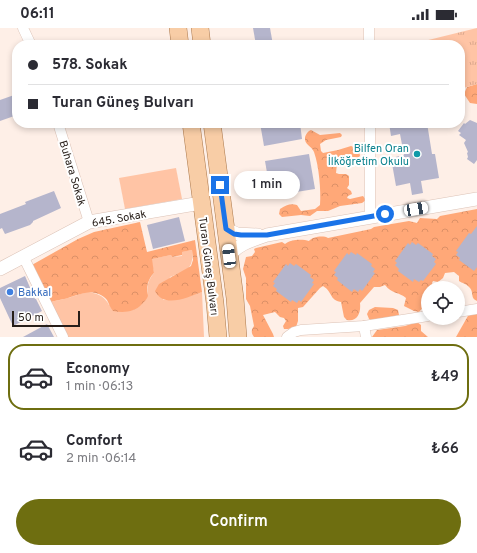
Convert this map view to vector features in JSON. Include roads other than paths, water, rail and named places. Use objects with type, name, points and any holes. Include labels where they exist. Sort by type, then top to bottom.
[{"type":"main road","points":[[178,28],[179,40]]},
{"type":"main road","points":[[200,28],[201,40]]},
{"type":"main road","name":"Turan Güneş Bulvarı","points":[[192,128],[215,303],[218,337]]},
{"type":"main road","name":"Turan Güneş Bulvarı","points":[[213,128],[238,337]]},
{"type":"street","points":[[23,28],[29,40]]},
{"type":"street","points":[[369,28],[369,40]]},
{"type":"street","name":"Buhara Sokak","points":[[60,128],[89,222]]},
{"type":"street","points":[[370,128],[370,217]]},
{"type":"street","points":[[229,256],[242,244],[267,235],[477,199]]},
{"type":"street","name":"645. Sokak","points":[[0,269],[89,222],[201,203]]},
{"type":"street","points":[[226,229],[234,234],[267,235]]},
{"type":"street","points":[[23,256],[63,337]]},
{"type":"street","points":[[465,311],[477,309]]},
{"type":"street","points":[[287,337],[294,332],[301,330],[364,326],[421,317]]},
{"type":"street","points":[[364,326],[366,337]]},
{"type":"place","name":"Bilfen Oran İlköğretim Okulu","points":[[417,154]]},
{"type":"place","name":"Bakkal","points":[[10,292]]}]
